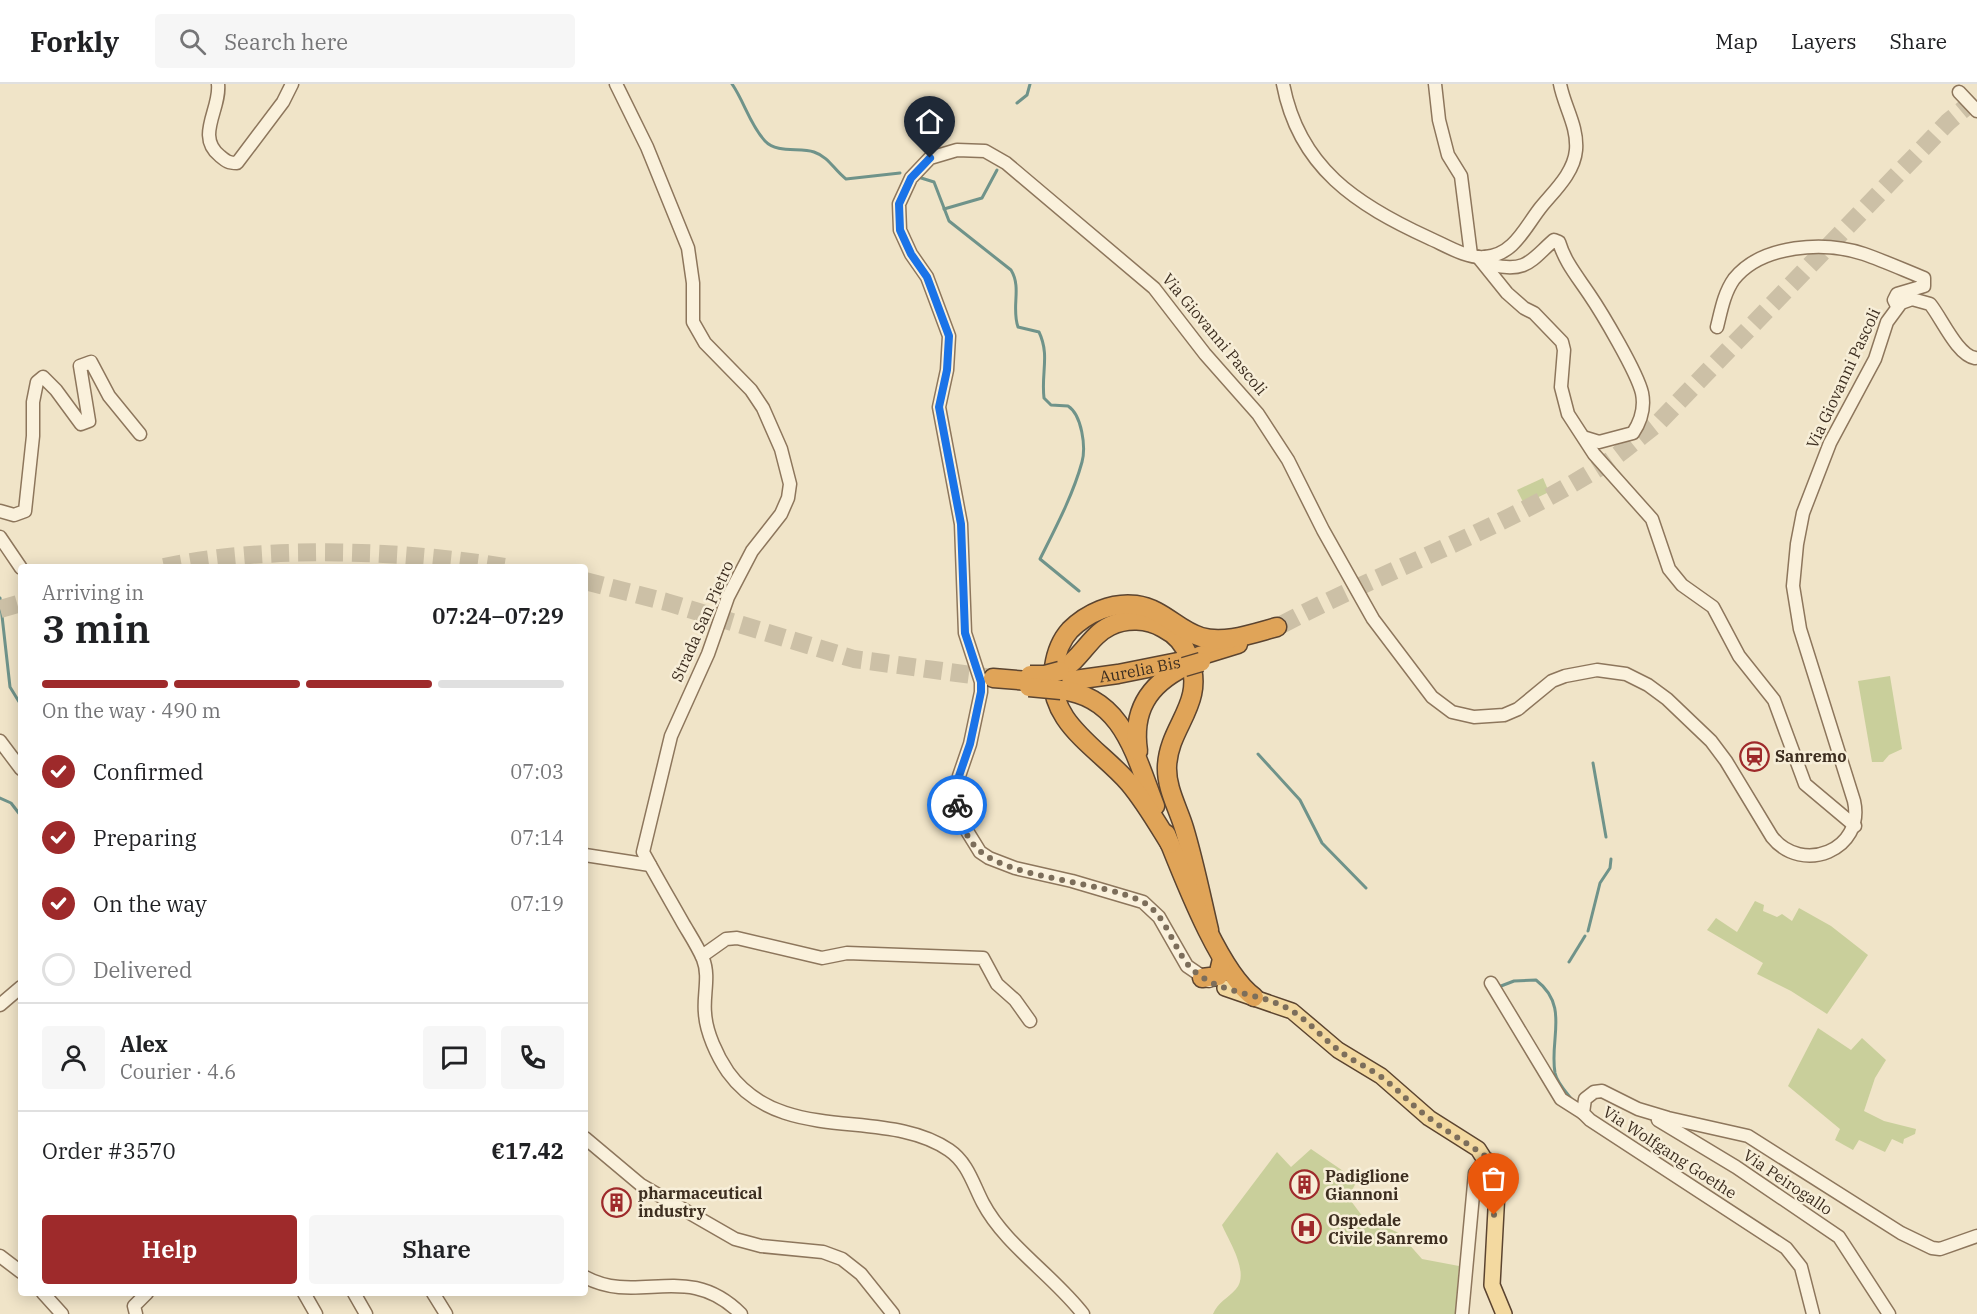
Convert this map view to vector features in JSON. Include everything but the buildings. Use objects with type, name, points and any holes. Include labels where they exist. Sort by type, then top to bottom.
[{"type":"highway","name":"Aurelia Bis","points":[[999,679],[1029,681],[1060,681],[1192,662],[1279,626],[1239,636],[1212,639],[1200,637],[1154,610],[1134,605],[1120,606],[1107,608],[1087,617],[1061,643],[1052,685],[1058,709],[1071,726],[1130,783],[1170,844]]},
{"type":"highway","points":[[1209,930],[1189,847],[1168,785],[1167,768],[1172,743],[1193,697],[1194,675],[1186,650],[1164,628],[1145,621],[1127,621],[1111,625],[1096,635],[1060,681],[1095,699],[1114,716],[1151,796],[1225,970],[1254,997]]},
{"type":"highway","points":[[1151,796],[1138,755],[1137,717],[1151,691],[1166,677],[1192,662]]},
{"type":"highway","points":[[1202,978],[1218,976],[1225,970]]},
{"type":"main road","points":[[1254,997],[1292,1011],[1338,1050],[1381,1076],[1429,1118],[1478,1149],[1485,1160],[1494,1163],[1497,1172],[1492,1285],[1504,1314]]},
{"type":"street","points":[[218,84],[217,104],[208,136],[213,150],[228,163],[237,163],[284,102],[292,84]]},
{"type":"street","name":"Strada San Pietro","points":[[616,84],[647,147],[688,248],[693,283],[693,322],[705,343],[751,390],[763,408],[781,449],[789,484],[788,498],[781,514],[752,551],[728,597],[708,654],[671,736],[643,852],[702,956],[706,974],[705,1014],[711,1039],[728,1072],[756,1098],[782,1113],[928,1139],[949,1150],[960,1160],[984,1205],[1036,1268],[1067,1293],[1083,1314]]},
{"type":"street","points":[[1283,84],[1293,124],[1344,191],[1396,223],[1478,256],[1492,265],[1518,268],[1536,260],[1554,240],[1559,242],[1570,268],[1591,297],[1642,393],[1643,407],[1640,422],[1633,433],[1599,442],[1586,438]]},
{"type":"street","points":[[1435,84],[1438,120],[1448,155],[1461,176],[1478,256],[1507,293],[1524,308],[1534,313],[1564,346],[1563,398],[1568,414],[1586,438],[1594,454],[1652,519],[1669,569],[1682,585],[1713,607],[1739,656],[1774,700],[1805,784],[1855,826]]},
{"type":"street","points":[[1478,256],[1505,251],[1519,238],[1571,169],[1576,151],[1575,138],[1560,84]]},
{"type":"street","points":[[1959,92],[1977,111]]},
{"type":"street","name":"Via Giovanni Pascoli","points":[[1225,970],[1202,978],[1187,966],[1160,917],[1143,902],[1072,880],[1015,868],[989,858],[980,852],[959,818],[956,798],[959,776],[970,744],[981,682],[965,633],[961,524],[939,407],[947,370],[949,336],[927,277],[911,254],[900,230],[899,204],[911,178],[930,158],[957,150],[985,151],[1006,163],[1154,288],[1205,354],[1272,433],[1372,619],[1432,697],[1452,712],[1474,717],[1504,715],[1518,709],[1552,681],[1565,676],[1597,670],[1626,675],[1648,685],[1667,699],[1711,741],[1781,847],[1791,854],[1818,855],[1843,841],[1855,826],[1854,801],[1800,629],[1793,586],[1803,513],[1830,443],[1875,359],[1887,322],[1897,306],[1912,299],[1930,304],[1944,328],[1969,356],[1975,358]]},
{"type":"street","points":[[1718,327],[1728,290],[1745,269],[1772,255],[1804,248],[1862,254],[1924,278],[1924,286],[1896,294],[1894,300],[1897,306]]},
{"type":"street","points":[[0,511],[14,515],[25,511],[33,436],[33,402],[37,382],[43,377],[56,390],[81,424],[88,421],[80,366],[91,362],[109,396],[140,434]]},
{"type":"street","points":[[0,537],[18,564]]},
{"type":"street","points":[[0,741],[18,765]]},
{"type":"street","points":[[588,855],[650,865]]},
{"type":"street","points":[[702,956],[726,939],[737,938],[822,958],[847,953],[983,958],[997,984],[1015,999],[1030,1021]]},
{"type":"street","points":[[1491,983],[1561,1099],[1583,1113]]},
{"type":"street","points":[[0,1005],[18,990]]},
{"type":"street","name":"Via Wolfgang Goethe","points":[[1813,1314],[1801,1267],[1786,1248],[1583,1113],[1585,1099],[1597,1091],[1638,1109],[1668,1118],[1748,1136],[1901,1233],[1932,1248],[1940,1249],[1977,1236]]},
{"type":"street","name":"Via Peirogallo","points":[[1638,1109],[1689,1137],[1839,1237],[1889,1314]]},
{"type":"street","points":[[588,1141],[641,1185],[735,1239],[761,1246],[824,1252],[842,1259],[861,1274],[893,1314]]},
{"type":"street","points":[[1462,1314],[1475,1173],[1485,1160]]},
{"type":"street","points":[[0,1256],[18,1270]]},
{"type":"street","points":[[588,1279],[597,1284],[622,1287],[669,1284],[695,1286],[716,1294],[741,1314]]},
{"type":"street","points":[[46,1296],[62,1314]]},
{"type":"street","points":[[136,1314],[134,1306],[144,1296]]},
{"type":"street","points":[[306,1296],[316,1314]]},
{"type":"street","points":[[356,1296],[366,1314]]},
{"type":"street","points":[[435,1296],[446,1314]]},
{"type":"green space","points":[[1543,478],[1549,492],[1524,504],[1517,490]]},
{"type":"green space","points":[[1890,676],[1902,749],[1889,755],[1883,762],[1872,762],[1858,681]]},
{"type":"green space","points":[[1755,901],[1764,905],[1763,911],[1777,917],[1782,914],[1792,921],[1799,908],[1831,926],[1868,955],[1827,1014],[1791,991],[1757,974],[1763,963],[1707,930],[1716,918],[1737,932]]},
{"type":"green space","points":[[1818,1028],[1851,1050],[1862,1038],[1886,1060],[1875,1078],[1864,1111],[1884,1121],[1916,1129],[1915,1134],[1904,1139],[1903,1144],[1892,1139],[1885,1152],[1859,1140],[1853,1150],[1835,1140],[1840,1129],[1788,1086]]},
{"type":"green space","name":"Ospedale Civile Sanremo","points":[[1311,1149],[1349,1175],[1356,1183],[1348,1197],[1363,1217],[1399,1233],[1422,1259],[1459,1266],[1455,1314],[1213,1314],[1220,1303],[1236,1289],[1241,1274],[1237,1257],[1222,1225],[1277,1152],[1291,1167]]},
{"type":"waterway","points":[[732,84],[755,128],[770,145],[776,148],[819,154],[846,179],[900,173]]},
{"type":"waterway","points":[[1017,103],[1027,95],[1030,84]]},
{"type":"waterway","points":[[944,209],[982,198],[997,170]]},
{"type":"waterway","points":[[918,177],[934,182],[949,221],[1011,270],[1016,284],[1018,327],[1039,332],[1042,340],[1045,356],[1044,398],[1051,405],[1068,406],[1077,416],[1083,440],[1082,462],[1069,499],[1040,559],[1079,591]]},
{"type":"waterway","points":[[0,598],[10,687],[18,700]]},
{"type":"waterway","points":[[1258,754],[1300,800],[1322,843],[1366,888]]},
{"type":"waterway","points":[[1593,763],[1606,837]]},
{"type":"waterway","points":[[0,798],[11,803],[18,812]]},
{"type":"waterway","points":[[1588,931],[1600,883],[1610,868],[1611,859]]},
{"type":"waterway","points":[[1569,962],[1585,936]]},
{"type":"waterway","points":[[1501,986],[1514,981],[1536,980],[1546,990],[1555,1012],[1555,1073],[1573,1101]]},
{"type":"tunnel","points":[[1281,625],[1526,509],[1619,454],[1659,422],[1948,122],[1977,98]]},
{"type":"tunnel","points":[[181,564],[246,555],[334,552],[422,557],[485,564]]},
{"type":"tunnel","points":[[588,582],[666,602],[854,659],[993,678]]},
{"type":"tunnel","points":[[0,609],[18,604]]},
{"type":"way so far","points":[[957,805],[959,818],[967,833],[980,852],[989,858],[1015,868],[1072,880],[1143,902],[1160,917],[1187,966],[1202,978],[1292,1011],[1338,1050],[1381,1076],[1429,1118],[1478,1149],[1485,1160],[1494,1163],[1497,1172],[1494,1215]]},
{"type":"place","name":"Sanremo","points":[[1754,756]]},
{"type":"place","name":"Padiglione Giannoni","points":[[1304,1185]]},
{"type":"place","name":"pharmaceutical industry","points":[[617,1202]]},
{"type":"place","name":"Ospedale Civile Sanremo","points":[[1307,1229]]},
{"type":"route","points":[[930,158],[911,178],[899,204],[900,230],[911,254],[927,277],[949,336],[947,370],[939,407],[961,524],[962,610],[965,633],[981,682],[981,703],[959,776],[957,805]]}]
